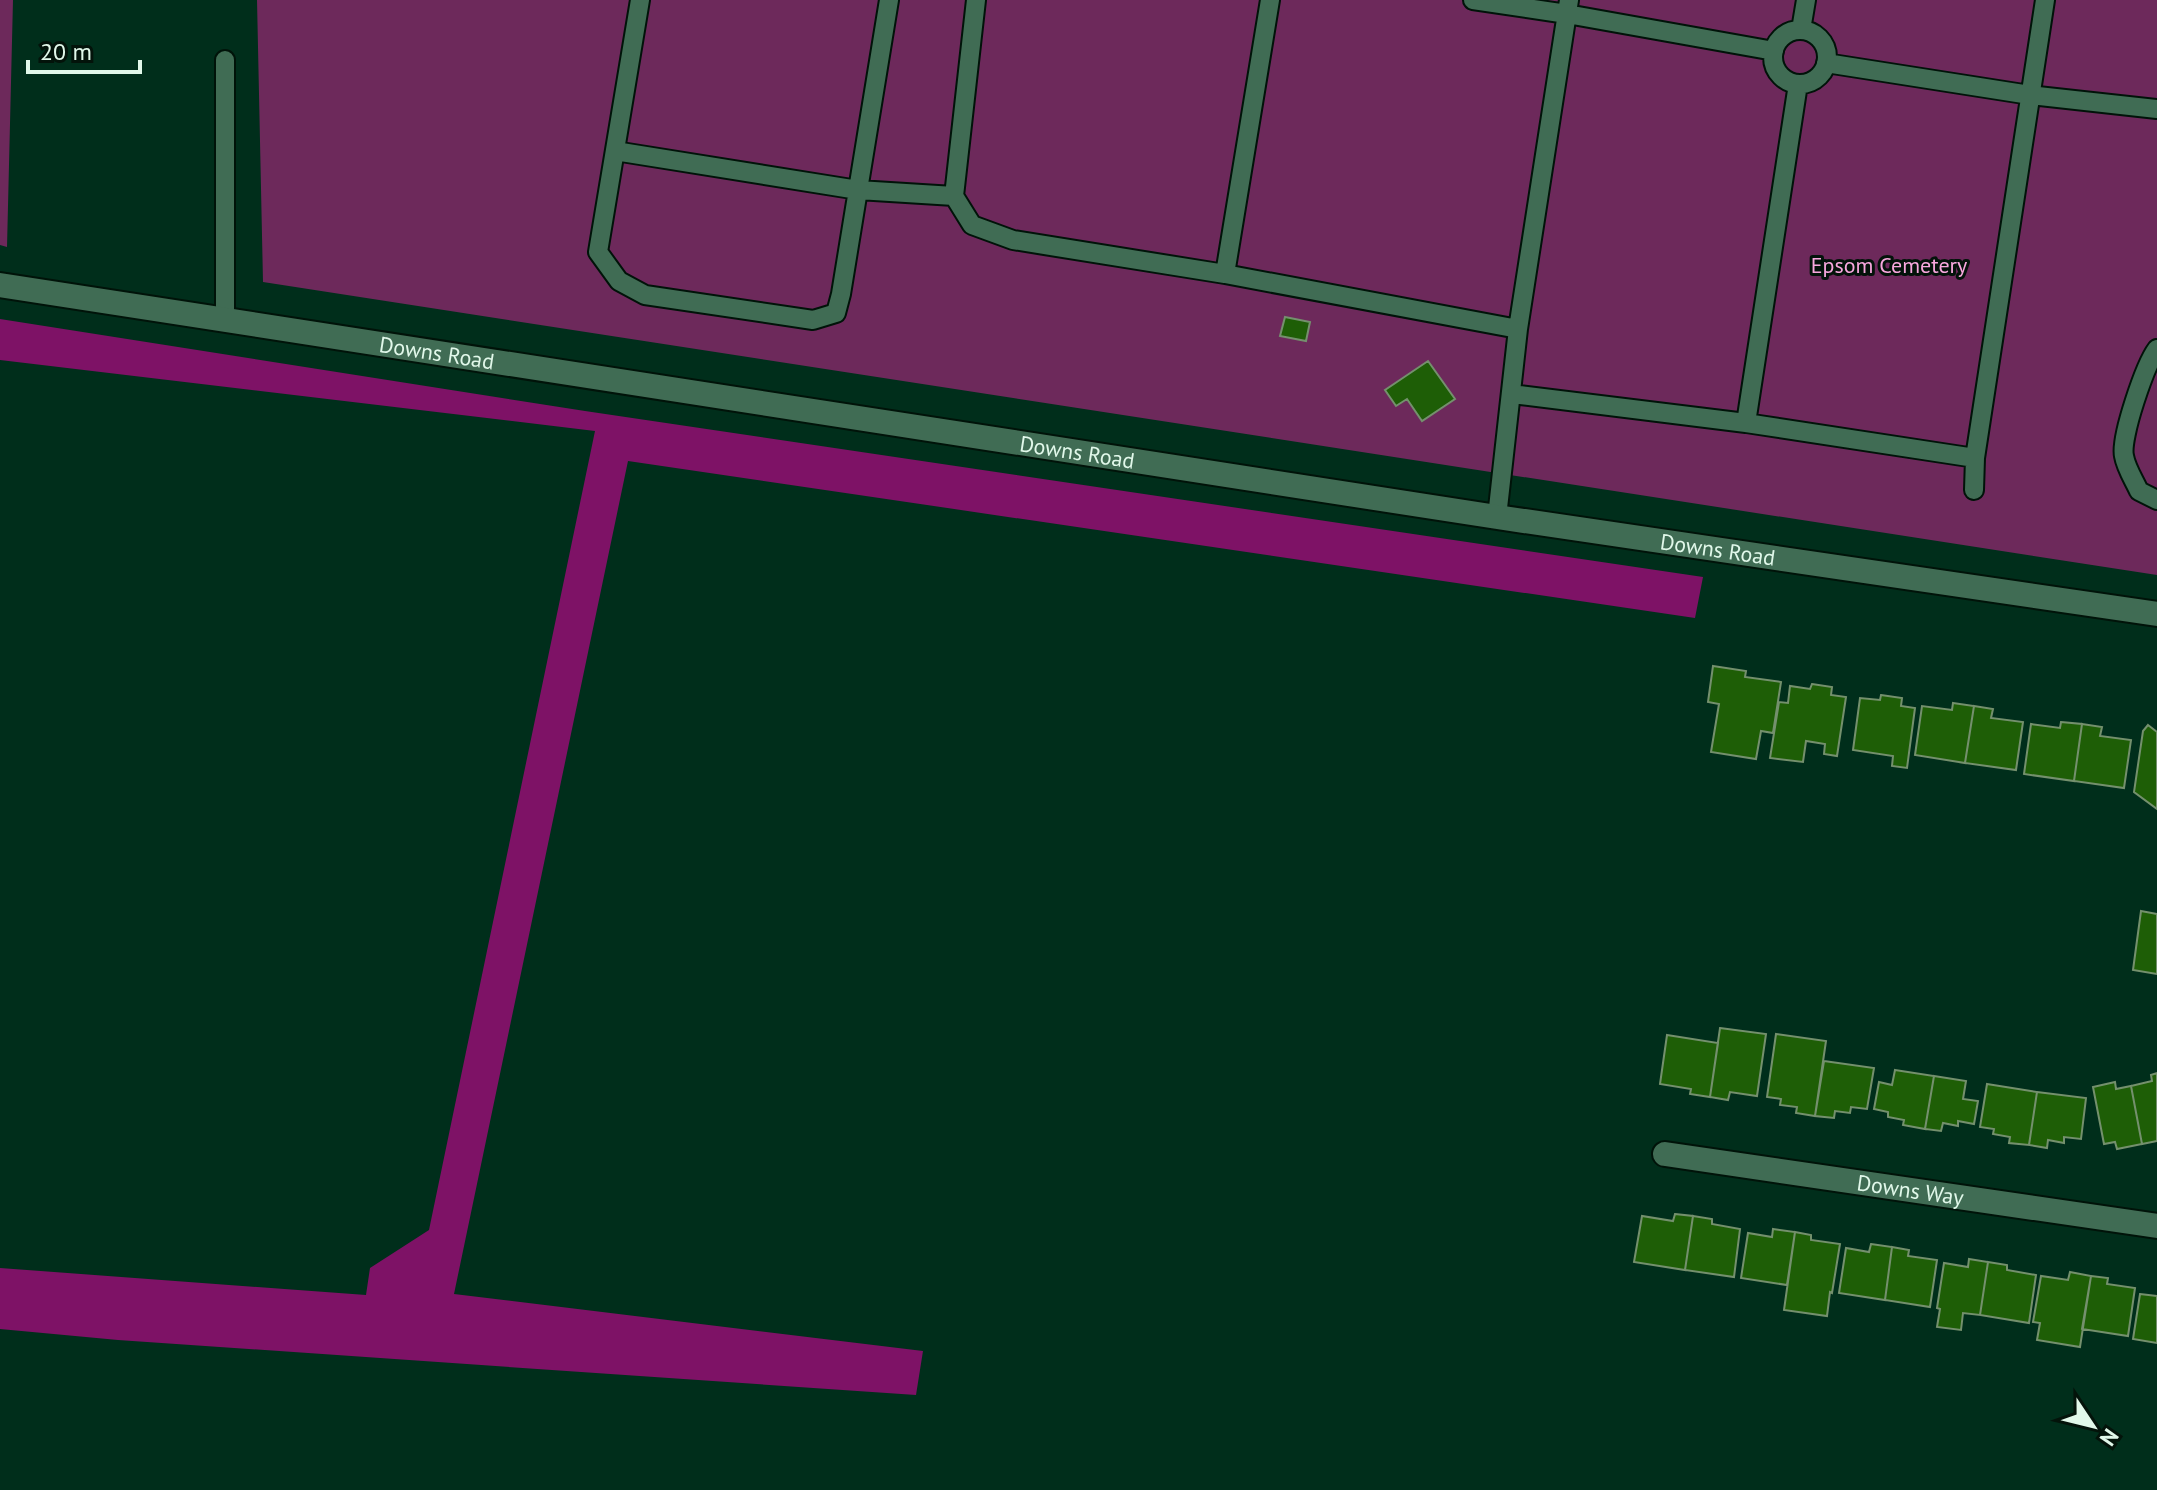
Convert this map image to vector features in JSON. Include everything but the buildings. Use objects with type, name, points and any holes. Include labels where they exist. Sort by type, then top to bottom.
[{"type":"main road","name":"Downs Road","points":[[0,285],[1497,517],[2157,614]]},
{"type":"main road","name":"Downs Way","points":[[1665,1154],[2157,1226]]},
{"type":"lane","points":[[640,0],[598,252],[619,281],[645,295],[813,320],[836,313],[841,294],[889,0]]},
{"type":"lane","points":[[976,0],[954,196],[972,225],[1013,240],[1225,274],[1518,329]]},
{"type":"lane","points":[[1225,274],[1272,0],[1283,0]]},
{"type":"lane","points":[[1473,0],[1568,7],[1774,51]]},
{"type":"lane","points":[[1801,30],[1806,0]]},
{"type":"lane","points":[[1974,490],[1975,458],[2045,0]]},
{"type":"lane","points":[[1497,517],[1518,329],[1568,7]]},
{"type":"lane","points":[[1801,30],[1819,37],[1827,54],[1826,63],[1816,79],[1798,84],[1781,77],[1773,60],[1777,43],[1792,31],[1801,30]]},
{"type":"lane","points":[[225,60],[225,320]]},
{"type":"lane","points":[[1826,63],[2030,95],[2157,109]]},
{"type":"lane","points":[[1746,423],[1798,84]]},
{"type":"lane","points":[[615,151],[858,190],[954,196]]},
{"type":"lane","points":[[2157,349],[2148,361],[2130,416],[2123,455],[2139,491],[2157,500]]},
{"type":"lane","points":[[1512,394],[1746,423],[1975,458]]},
{"type":"green space","points":[[0,0],[13,0],[7,247],[0,245]]},
{"type":"green space","name":"Epsom Cemetery","points":[[257,0],[2157,0],[2157,575],[263,282]]},
{"type":"shaded area","points":[[0,319],[585,411],[1703,577],[1695,618],[628,461],[454,1294],[923,1351],[916,1395],[118,1340],[0,1329],[0,1268],[366,1295],[370,1268],[429,1230],[595,431],[0,360]]}]
